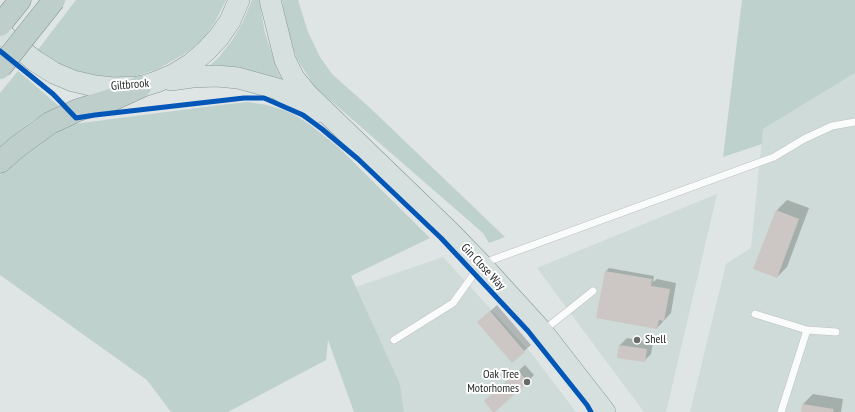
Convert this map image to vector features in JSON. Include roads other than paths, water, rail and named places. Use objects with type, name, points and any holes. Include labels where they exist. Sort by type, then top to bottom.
[{"type":"highway","points":[[0,25],[20,0]]},
{"type":"highway","points":[[0,68],[54,0]]},
{"type":"highway","points":[[0,162],[17,147],[50,123],[78,110],[114,99],[148,84]]},
{"type":"main road","name":"Giltbrook","points":[[0,32],[35,61],[54,73],[73,81],[113,88],[148,84],[173,75],[191,64],[206,51],[219,37],[230,21],[239,0]]},
{"type":"main road","name":"Gin Close Way","points":[[270,0],[285,60],[294,78],[307,94],[481,264],[542,331],[605,412]]},
{"type":"main road","name":"Gin Close Way","points":[[148,84],[192,77],[217,76],[238,78],[278,89],[347,133]]},
{"type":"lane","points":[[394,340],[453,303],[481,264],[774,157],[804,139],[832,126],[855,122]]},
{"type":"lane","points":[[542,331],[593,291]]},
{"type":"lane","points":[[755,314],[807,330],[836,332]]},
{"type":"lane","points":[[781,412],[807,330]]},
{"type":"place","name":"Shell","points":[[637,340]]},
{"type":"place","name":"Oak Tree Motorhomes","points":[[527,382]]}]
